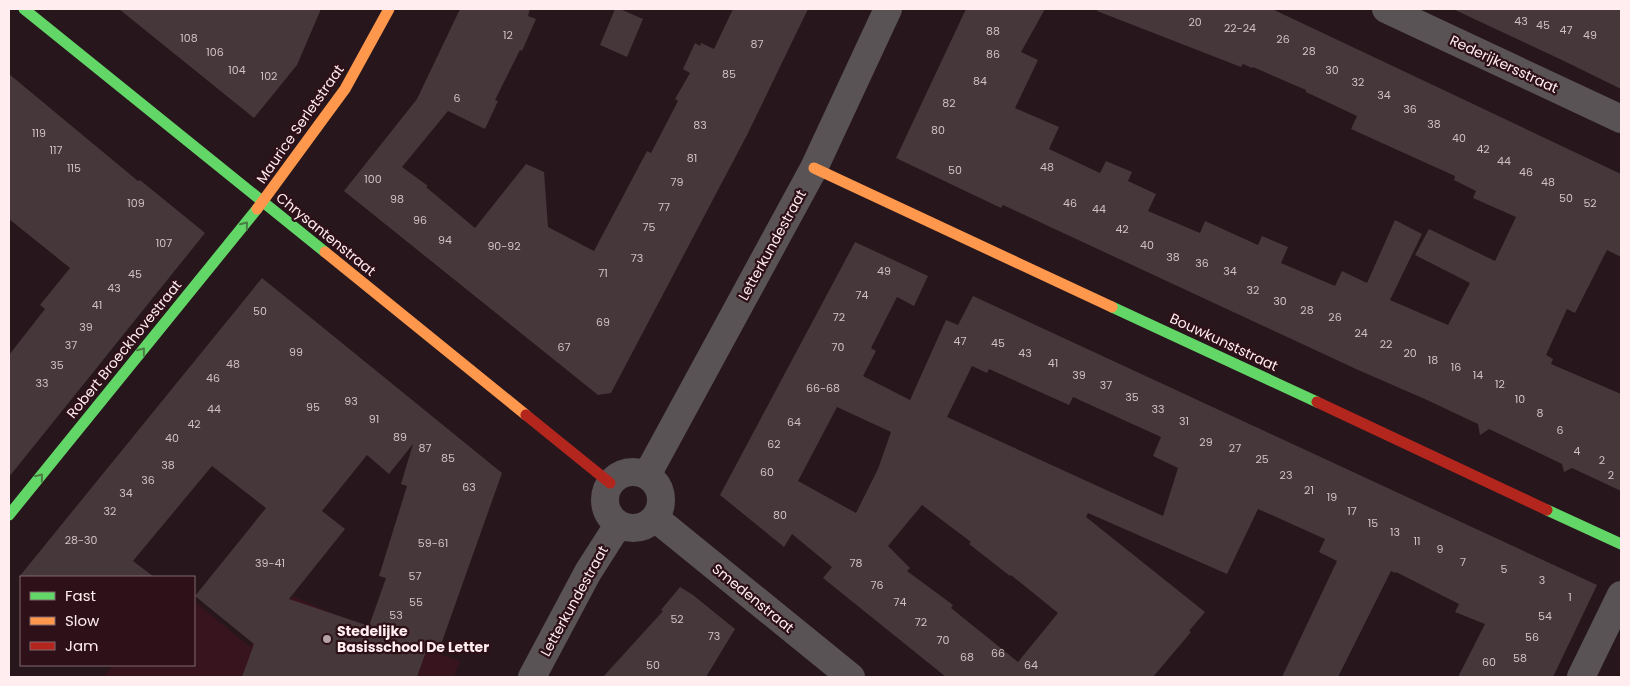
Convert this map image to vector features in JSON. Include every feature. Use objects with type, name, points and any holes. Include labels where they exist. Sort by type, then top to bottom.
[{"type":"street","name":"Chrysantenstraat","points":[[24,9],[610,483]]},
{"type":"street","name":"Maurice Serletstraat","points":[[263,202],[345,89],[388,9]]},
{"type":"street","name":"Letterkundestraat","points":[[647,476],[814,168],[888,9]]},
{"type":"street","name":"Rederijkersstraat","points":[[1386,9],[1621,120]]},
{"type":"street","name":"Bouwkunststraat","points":[[814,168],[1621,544]]},
{"type":"street","name":"Robert Broeckhovestraat","points":[[9,515],[263,202]]},
{"type":"street","points":[[629,472],[638,472],[647,476],[656,484],[662,495],[661,507],[656,518],[648,525],[638,528],[627,528],[618,525],[610,518],[604,499],[610,483],[620,475],[629,472]]},
{"type":"street","name":"Smedenstraat","points":[[656,518],[851,677]]},
{"type":"street","name":"Letterkundestraat","points":[[532,677],[588,572],[618,525]]},
{"type":"street","points":[[1581,677],[1621,595]]},
{"type":"shaded area","name":"Stedelijke Basisschool De Letter","points":[[293,596],[370,630],[460,661],[454,677],[103,677],[112,666],[195,666],[195,602],[250,647]]},
{"type":"building","points":[[119,9],[321,9],[297,65],[254,118]]},
{"type":"building","points":[[460,9],[530,9],[528,16],[536,19],[522,51],[520,50],[495,100],[498,101],[485,129],[448,111],[402,167],[428,186],[426,187],[475,228],[526,164],[544,172],[548,227],[594,251],[647,151],[651,153],[678,101],[675,99],[690,73],[683,69],[695,43],[700,46],[701,43],[714,49],[733,9],[808,9],[747,135],[611,393],[598,395],[344,191],[417,99]]},
{"type":"building","points":[[615,9],[620,9],[643,19],[627,57],[600,45]]},
{"type":"building","points":[[966,9],[1045,9],[1021,52],[1038,60],[1015,108],[1059,127],[1049,149],[1100,173],[1106,161],[1132,172],[1128,181],[1156,194],[1148,211],[1200,233],[1205,221],[1258,245],[1262,236],[1288,247],[1281,263],[1335,286],[1342,271],[1367,283],[1395,220],[1422,234],[1390,300],[1448,325],[1470,283],[1415,255],[1429,229],[1495,261],[1516,217],[1473,198],[1476,191],[1454,180],[1455,176],[1351,129],[1357,116],[1306,92],[1306,90],[1253,67],[1243,64],[1241,67],[1097,11],[1097,9],[1272,9],[1621,174],[1621,257],[1607,250],[1575,313],[1567,309],[1546,355],[1553,359],[1551,364],[1621,394],[1621,491],[1572,468],[1564,472],[1562,464],[1489,429],[1480,435],[1478,424],[1003,205],[1001,208],[896,158]]},
{"type":"building","points":[[1453,9],[1621,9],[1621,89],[1564,61]]},
{"type":"building","points":[[9,74],[138,181],[140,180],[205,233],[9,477],[9,355],[45,309],[40,305],[70,268],[9,219]]},
{"type":"building","points":[[855,242],[928,276],[914,306],[897,297],[871,348],[876,351],[863,376],[910,400],[946,320],[958,325],[973,296],[1597,585],[1553,677],[1458,677],[1485,624],[1455,612],[1459,604],[1391,571],[1338,677],[1282,677],[1337,561],[1319,552],[1325,539],[1258,509],[1227,574],[1088,513],[1086,517],[1205,612],[1189,631],[1191,632],[1153,677],[946,677],[823,578],[832,567],[792,534],[784,547],[720,495]],"holes":[[[972,366],[987,373],[989,369],[1069,405],[1073,397],[1161,437],[1153,456],[1178,468],[1163,516],[947,417]],[[837,407],[891,432],[878,469],[856,513],[798,481]],[[922,505],[1058,613],[1018,662],[951,608],[953,605],[907,571],[910,568],[888,546]]]},
{"type":"building","points":[[262,278],[502,473],[439,650],[428,646],[417,677],[242,677],[254,644],[195,596],[266,508],[212,466],[133,561],[153,576],[20,577]],"holes":[[[413,444],[401,484],[407,486],[379,576],[386,578],[369,626],[289,599],[345,529],[322,511],[367,455],[389,474]]]},
{"type":"building","points":[[680,587],[693,595],[735,629],[706,677],[603,677],[663,611],[661,610]]},
{"type":"traffic: fast","points":[[24,9],[325,252]]},
{"type":"traffic: fast","points":[[9,515],[257,209]]},
{"type":"traffic: fast","points":[[1112,307],[1317,402]]},
{"type":"traffic: fast","points":[[1547,510],[1621,544]]},
{"type":"traffic: slow","points":[[257,209],[345,89],[389,9]]},
{"type":"traffic: slow","points":[[814,168],[1112,307]]},
{"type":"traffic: slow","points":[[325,252],[526,415]]},
{"type":"traffic: jam","points":[[1317,402],[1547,510]]},
{"type":"traffic: jam","points":[[526,415],[610,483]]},
{"type":"place","name":"Stedelijke Basisschool De Letter","points":[[327,639]]}]
